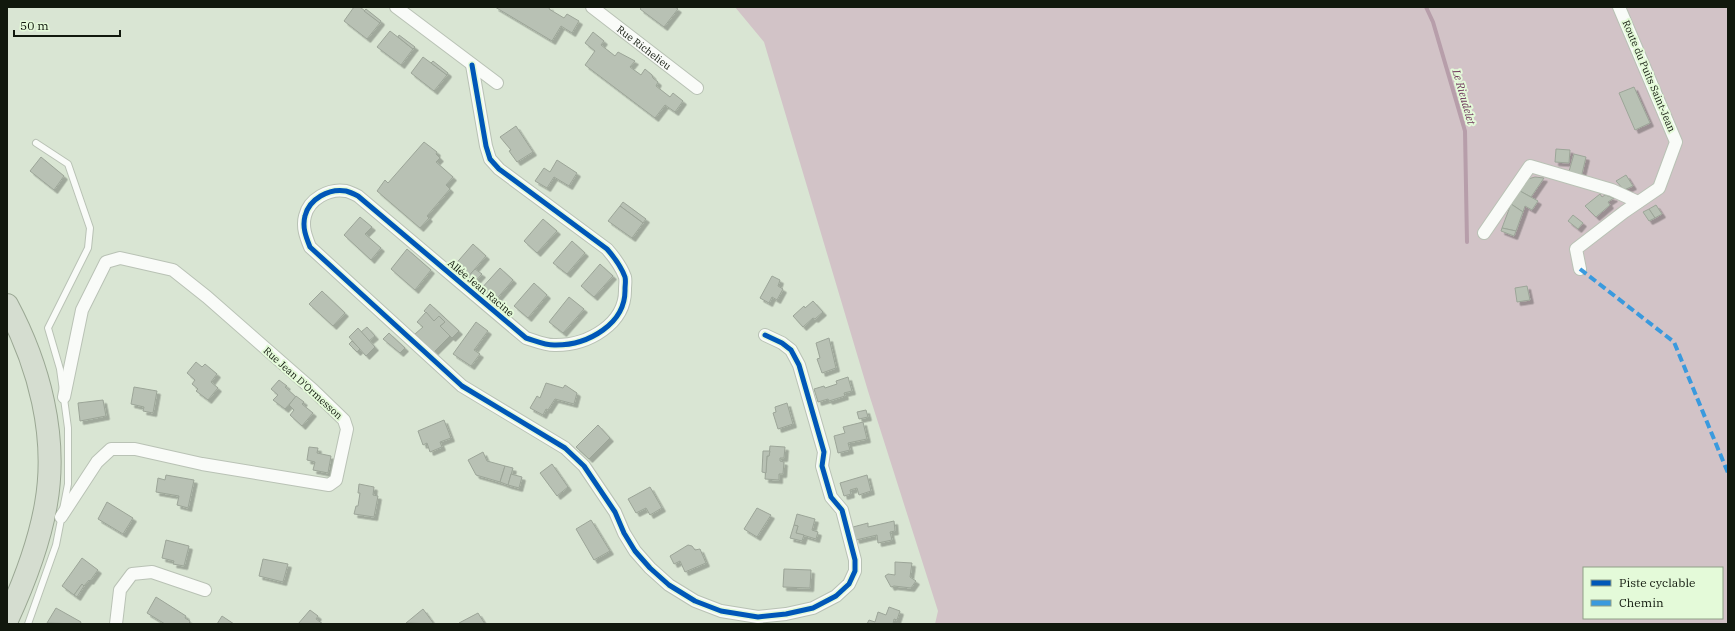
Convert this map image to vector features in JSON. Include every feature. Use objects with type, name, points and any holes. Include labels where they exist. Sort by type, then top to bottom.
[{"type":"highway","points":[[7,305],[33,362],[46,415],[49,460],[46,504],[37,542],[23,584],[7,620]]},
{"type":"street","points":[[396,7],[497,83]]},
{"type":"street","name":"Rue Richelieu","points":[[592,7],[697,88]]},
{"type":"street","name":"Route du Puits Saint-Jean","points":[[1580,269],[1576,249],[1659,188],[1676,142],[1619,7]]},
{"type":"street","name":"Allée Jean Racine","points":[[472,65],[486,146],[490,159],[499,169],[607,249],[618,262],[625,278],[625,297],[622,310],[612,323],[600,332],[582,341],[556,346],[526,338],[358,196],[346,191],[335,191],[325,194],[315,200],[309,207],[305,216],[304,227],[310,247],[462,386],[565,448],[584,466],[614,512],[624,534],[635,552],[669,585],[695,601],[722,611],[758,617],[786,614],[813,608],[836,596],[849,584],[855,571],[855,560],[842,510],[831,497],[822,466],[824,452],[799,365],[791,350],[782,343],[765,335]]},
{"type":"street","points":[[1484,234],[1530,166],[1612,190],[1638,202]]},
{"type":"street","name":"Rue Jean D'Ormesson","points":[[62,517],[97,462],[112,449],[134,449],[202,464],[329,485],[336,480],[347,429],[344,420],[313,390],[207,297],[173,270],[120,258],[106,262],[82,310],[64,396]]},
{"type":"street","points":[[116,624],[120,590],[132,574],[152,572],[205,590]]},
{"type":"lane","points":[[28,624],[56,545],[68,484],[68,428],[64,396],[60,369],[48,328],[88,248],[90,228],[68,164],[36,143]]},
{"type":"shaded area","points":[[735,7],[1728,7],[1728,624],[935,624],[938,611],[868,391],[764,42]]},
{"type":"building","points":[[354,7],[360,7],[380,23],[367,39],[344,21]]},
{"type":"building","points":[[495,7],[550,7],[549,9],[564,18],[567,14],[579,21],[572,33],[561,26],[552,41]]},
{"type":"building","points":[[642,7],[675,7],[678,9],[664,27],[640,9]]},
{"type":"building","points":[[366,9],[381,21],[380,23],[364,11]]},
{"type":"building","points":[[390,31],[413,49],[401,65],[377,47]]},
{"type":"building","points":[[593,32],[604,41],[601,45],[615,56],[618,52],[635,61],[630,67],[641,75],[645,69],[658,82],[656,86],[670,97],[673,93],[683,101],[675,112],[665,105],[655,118],[585,65],[595,51],[585,43]]},
{"type":"building","points":[[399,35],[415,47],[413,49],[398,37]]},
{"type":"building","points":[[423,57],[447,75],[434,91],[411,73]]},
{"type":"building","points":[[433,61],[448,73],[447,75],[431,63]]},
{"type":"building","points":[[1634,87],[1650,123],[1635,130],[1619,93]]},
{"type":"building","points":[[516,126],[533,152],[517,162],[509,151],[511,150],[500,137]]},
{"type":"building","points":[[424,142],[437,152],[436,154],[440,158],[436,162],[453,177],[446,185],[450,189],[427,216],[429,218],[420,228],[377,191],[385,180],[388,183]]},
{"type":"building","points":[[1556,149],[1570,150],[1569,163],[1555,162]]},
{"type":"building","points":[[1574,154],[1586,157],[1581,178],[1568,175]]},
{"type":"building","points":[[41,157],[64,176],[54,190],[30,171]]},
{"type":"building","points":[[557,160],[577,173],[569,186],[554,177],[547,188],[535,181],[544,168],[550,172]]},
{"type":"building","points":[[1626,175],[1633,186],[1624,190],[1616,181]]},
{"type":"building","points":[[1535,177],[1544,178],[1531,197],[1520,191],[1528,179]]},
{"type":"building","points":[[1520,191],[1538,201],[1532,210],[1525,206],[1523,212],[1511,204]]},
{"type":"building","points":[[1600,194],[1602,197],[1605,195],[1614,198],[1608,202],[1610,205],[1596,217],[1585,206]]},
{"type":"building","points":[[623,202],[646,219],[643,223],[620,206]]},
{"type":"building","points":[[1511,204],[1523,212],[1516,231],[1502,228]]},
{"type":"building","points":[[1656,205],[1662,214],[1655,218],[1649,209]]},
{"type":"building","points":[[620,206],[643,223],[632,238],[608,221]]},
{"type":"building","points":[[1649,209],[1655,218],[1649,221],[1643,212]]},
{"type":"building","points":[[1573,215],[1583,223],[1578,229],[1568,221]]},
{"type":"building","points":[[360,217],[372,227],[365,234],[381,248],[371,260],[344,235]]},
{"type":"building","points":[[543,219],[557,231],[537,253],[524,241]]},
{"type":"building","points":[[1502,228],[1516,231],[1514,236],[1501,231]]},
{"type":"building","points":[[572,241],[585,253],[567,274],[553,263]]},
{"type":"building","points":[[473,244],[486,256],[467,278],[453,267]]},
{"type":"building","points":[[407,249],[431,270],[415,290],[391,269]]},
{"type":"building","points":[[600,264],[613,276],[594,297],[581,286]]},
{"type":"building","points":[[500,268],[513,280],[494,302],[480,290]]},
{"type":"building","points":[[475,269],[482,274],[473,284],[467,278]]},
{"type":"building","points":[[772,276],[780,280],[778,286],[783,289],[777,300],[772,297],[769,303],[760,298]]},
{"type":"building","points":[[534,283],[547,295],[528,318],[514,306]]},
{"type":"building","points":[[1527,286],[1530,300],[1517,302],[1515,288]]},
{"type":"building","points":[[322,291],[345,313],[333,326],[309,304]]},
{"type":"building","points":[[569,297],[584,309],[563,333],[549,322]]},
{"type":"building","points":[[813,301],[823,312],[803,327],[793,316],[804,306],[805,308]]},
{"type":"building","points":[[430,304],[459,331],[452,338],[440,326],[445,322],[439,316],[434,321],[424,311]]},
{"type":"building","points":[[426,312],[434,321],[439,316],[445,322],[440,326],[450,336],[434,352],[415,334],[423,327],[417,322]]},
{"type":"building","points":[[476,322],[488,331],[474,350],[480,354],[471,366],[453,354]]},
{"type":"building","points":[[367,327],[375,336],[369,341],[361,332]]},
{"type":"building","points":[[358,328],[375,347],[366,356],[349,337]]},
{"type":"building","points":[[389,333],[405,348],[400,353],[383,339]]},
{"type":"building","points":[[829,338],[836,368],[822,373],[817,359],[820,358],[816,343]]},
{"type":"building","points":[[352,341],[360,349],[357,352],[349,344]]},
{"type":"building","points":[[196,362],[202,367],[205,364],[217,374],[211,382],[218,388],[208,400],[196,391],[198,389],[192,384],[195,380],[187,373]]},
{"type":"building","points":[[848,377],[852,391],[844,393],[845,396],[829,401],[828,399],[818,402],[814,389],[824,386],[825,388],[837,384],[836,381]]},
{"type":"building","points":[[279,380],[287,386],[285,387],[296,397],[285,409],[273,400],[278,395],[271,389]]},
{"type":"building","points":[[546,383],[563,388],[565,385],[577,393],[574,404],[555,399],[543,415],[530,408],[537,396],[540,398]]},
{"type":"building","points":[[134,387],[157,391],[153,413],[143,411],[144,407],[131,404]]},
{"type":"building","points":[[296,396],[304,402],[302,404],[313,413],[302,426],[290,415],[294,410],[289,405]]},
{"type":"building","points":[[103,400],[106,416],[80,421],[78,403]]},
{"type":"building","points":[[787,403],[793,424],[778,429],[773,413],[776,412],[775,407]]},
{"type":"building","points":[[866,410],[868,417],[859,419],[857,412]]},
{"type":"building","points":[[444,420],[451,438],[440,442],[442,447],[430,452],[427,443],[423,445],[418,431]]},
{"type":"building","points":[[863,422],[867,439],[848,443],[850,450],[838,453],[834,436],[845,433],[843,427]]},
{"type":"building","points":[[598,425],[610,438],[589,459],[576,447]]},
{"type":"building","points":[[770,446],[785,447],[784,458],[780,458],[780,461],[784,462],[783,474],[779,474],[779,480],[765,479],[767,456],[769,456]]},
{"type":"building","points":[[309,447],[318,448],[317,453],[331,456],[328,473],[313,470],[315,462],[307,460]]},
{"type":"building","points":[[763,451],[770,451],[769,456],[767,456],[766,473],[762,472]]},
{"type":"building","points":[[483,452],[487,461],[505,466],[500,482],[476,475],[468,460]]},
{"type":"building","points":[[552,464],[568,487],[557,496],[540,473]]},
{"type":"building","points":[[505,466],[513,468],[508,485],[500,482]]},
{"type":"building","points":[[511,474],[522,477],[519,488],[508,485]]},
{"type":"building","points":[[166,475],[194,480],[188,508],[177,505],[179,496],[156,492],[158,478],[165,480]]},
{"type":"building","points":[[867,475],[871,491],[859,495],[857,488],[850,490],[851,494],[844,496],[840,483]]},
{"type":"building","points":[[359,484],[374,487],[373,495],[378,496],[374,517],[354,514],[356,506],[358,506],[360,493],[358,493]]},
{"type":"building","points":[[650,487],[662,508],[650,515],[646,508],[636,513],[628,499]]},
{"type":"building","points":[[107,502],[133,518],[123,534],[98,519]]},
{"type":"building","points":[[757,508],[771,515],[757,537],[744,529]]},
{"type":"building","points":[[797,514],[815,519],[812,530],[818,532],[816,539],[796,533],[798,526],[794,525]]},
{"type":"building","points":[[591,520],[610,551],[594,560],[576,529]]},
{"type":"building","points":[[894,521],[895,531],[890,532],[892,540],[878,543],[877,535],[856,540],[853,527],[868,523],[868,527]]},
{"type":"building","points":[[794,525],[798,526],[796,533],[804,535],[802,541],[790,538]]},
{"type":"building","points":[[166,540],[189,546],[184,566],[173,564],[174,561],[162,558]]},
{"type":"building","points":[[688,545],[692,546],[695,550],[700,549],[706,563],[685,572],[680,561],[674,564],[670,556]]},
{"type":"building","points":[[82,558],[98,570],[90,581],[89,580],[84,586],[82,584],[74,595],[62,586]]},
{"type":"building","points":[[263,559],[288,564],[283,582],[259,576]]},
{"type":"building","points":[[895,562],[912,563],[910,577],[916,581],[911,588],[891,587],[885,576],[888,574],[895,575]]},
{"type":"building","points":[[784,569],[811,570],[810,588],[783,587]]},
{"type":"building","points":[[82,584],[84,586],[77,597],[74,595]]},
{"type":"building","points":[[156,597],[186,616],[185,618],[190,621],[189,624],[165,624],[147,613]]},
{"type":"building","points":[[889,607],[900,611],[897,620],[894,619],[893,624],[867,624],[869,620],[875,622],[878,612],[886,615]]},
{"type":"building","points":[[56,608],[81,622],[80,624],[47,623]]},
{"type":"building","points":[[423,609],[434,624],[406,623]]},
{"type":"building","points":[[310,610],[318,616],[316,619],[323,624],[298,624]]},
{"type":"building","points":[[478,613],[485,624],[459,624],[459,623]]},
{"type":"building","points":[[222,616],[234,624],[217,624]]},
{"type":"waterway","name":"Le Rieudelet","points":[[1426,7],[1433,22],[1465,131],[1467,242]]},
{"type":"marked path","points":[[1580,269],[1674,342],[1728,473]]},
{"type":"cycle path","points":[[472,65],[486,146],[490,159],[499,169],[607,249],[615,258],[621,269],[625,277],[624,301],[619,313],[612,322],[592,337],[568,344],[549,345],[526,338],[358,196],[346,191],[333,191],[327,193],[315,200],[307,210],[304,220],[304,228],[310,247],[462,386],[565,448],[584,466],[615,512],[624,533],[635,551],[650,568],[669,585],[695,601],[721,611],[758,617],[786,614],[813,608],[836,596],[849,584],[855,571],[855,560],[842,510],[831,497],[822,466],[824,452],[799,365],[791,350],[782,343],[765,335]]}]
